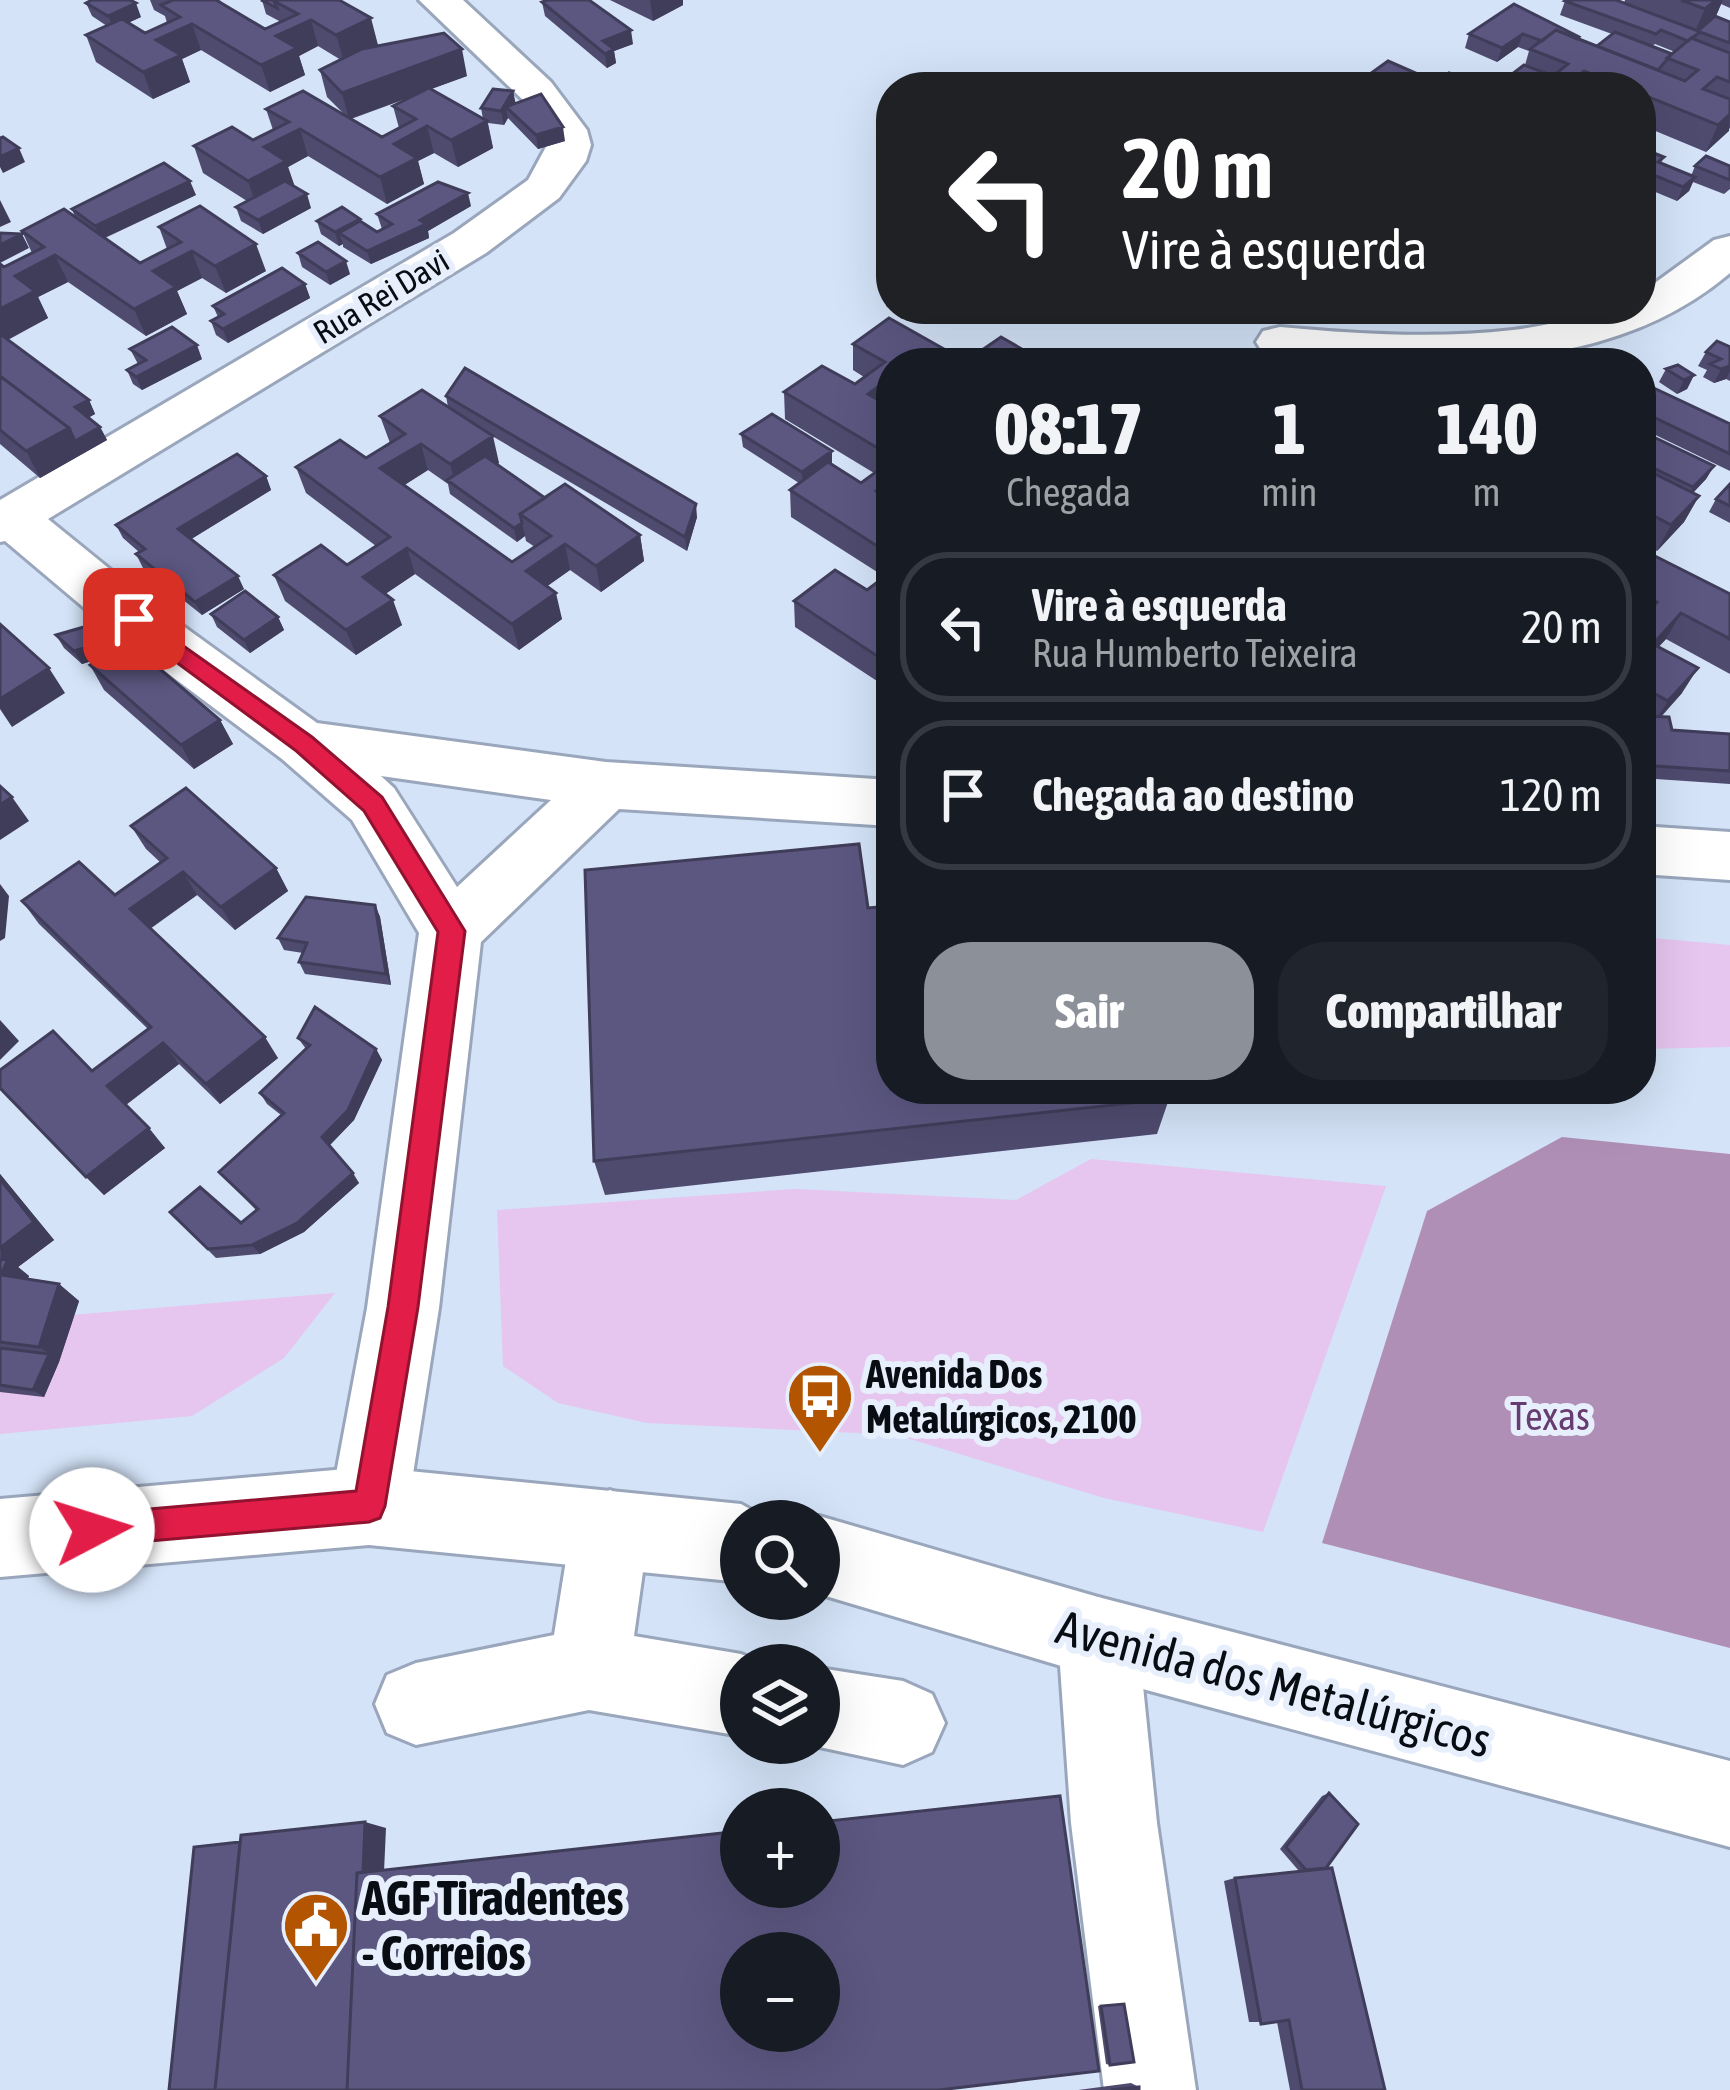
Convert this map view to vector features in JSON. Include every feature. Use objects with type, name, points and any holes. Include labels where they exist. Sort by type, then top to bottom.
[{"type":"street","name":"Rua Rei Davi","points":[[6,520],[470,243],[542,190],[561,166],[570,142],[566,131],[533,86],[439,0]]},
{"type":"street","points":[[1656,305],[1730,250]]},
{"type":"street","points":[[1496,348],[1573,336],[1605,324]]},
{"type":"street","points":[[1280,341],[1401,348]]},
{"type":"street","points":[[6,520],[303,743],[373,804],[452,931]]},
{"type":"street","points":[[303,743],[606,784],[876,802]]},
{"type":"street","points":[[369,1506],[403,1307],[452,931],[606,784]]},
{"type":"street","points":[[1656,851],[1730,856]]},
{"type":"street","points":[[0,1538],[369,1506],[720,1541]]},
{"type":"street","points":[[589,1670],[610,1529]]},
{"type":"street","name":"Avenida dos Metalúrgicos","points":[[840,1561],[1098,1636],[1730,1804]]},
{"type":"street","points":[[1098,1636],[1114,1823],[1150,2090]]},
{"type":"street","points":[[416,1704],[589,1670],[720,1692]]},
{"type":"street","points":[[840,1712],[903,1723]]},
{"type":"shaded area","points":[[1656,938],[1730,945],[1730,1047],[1656,1049]]},
{"type":"shaded area","points":[[1091,1159],[1386,1186],[1263,1532],[1104,1498],[897,1435],[647,1423],[558,1403],[503,1366],[497,1210],[795,1189],[1016,1200]]},
{"type":"shaded area","points":[[335,1293],[284,1358],[192,1416],[0,1434],[0,1321]]},
{"type":"green space","name":"Texas","points":[[1562,1137],[1730,1154],[1730,1648],[1322,1543],[1427,1211]]},
{"type":"building","points":[[173,0],[216,0],[265,29],[298,14],[276,0],[339,0],[371,18],[336,35],[311,20],[276,36],[297,48],[261,65],[192,24],[156,40],[181,55],[143,72],[86,35],[122,19],[145,33],[180,17],[161,5]]},
{"type":"building","points":[[589,0],[631,30],[603,41],[614,49],[605,54],[542,2]]},
{"type":"building","points":[[1567,0],[1616,0],[1698,31],[1715,16],[1730,22],[1730,43],[1700,32],[1688,41],[1661,30],[1656,34]]},
{"type":"building","points":[[1681,0],[1716,0],[1705,9]]},
{"type":"building","points":[[86,3],[136,3],[108,16]]},
{"type":"building","points":[[1514,4],[1579,37],[1556,30],[1542,41],[1523,34],[1502,48],[1469,34]]},
{"type":"building","points":[[1556,30],[1685,81],[1698,70],[1667,58],[1691,38],[1730,53],[1730,82],[1717,77],[1703,89],[1730,99],[1730,114],[1718,125],[1656,100],[1656,72],[1558,72],[1568,64],[1530,49]]},
{"type":"building","points":[[1615,32],[1672,54],[1658,70],[1597,46]]},
{"type":"building","points":[[444,33],[462,49],[342,93],[320,70],[362,49]]},
{"type":"building","points":[[1388,61],[1413,72],[1373,72]]},
{"type":"building","points":[[1524,65],[1542,72],[1515,72]]},
{"type":"building","points":[[429,88],[487,121],[451,140],[427,126],[394,144],[417,158],[380,177],[300,129],[264,147],[286,161],[248,181],[194,146],[232,127],[253,140],[289,122],[266,109],[303,91],[382,137],[416,119],[393,106]]},
{"type":"building","points":[[493,89],[513,91],[501,111],[481,108]]},
{"type":"building","points":[[541,94],[563,127],[536,135],[506,107]]},
{"type":"building","points":[[0,138],[19,148],[0,157]]},
{"type":"building","points":[[1656,154],[1664,157],[1658,162],[1695,177],[1683,187],[1656,176]]},
{"type":"building","points":[[1706,156],[1730,166],[1730,180],[1695,166]]},
{"type":"building","points":[[164,163],[190,181],[95,226],[72,209]]},
{"type":"building","points":[[285,181],[307,194],[258,220],[236,207]]},
{"type":"building","points":[[438,182],[468,193],[420,220],[426,224],[367,251],[339,233],[360,221],[377,232],[392,224],[377,214]]},
{"type":"building","points":[[200,206],[256,244],[215,266],[192,251],[153,271],[176,287],[134,309],[55,255],[15,276],[35,291],[0,309],[0,264],[4,267],[44,247],[22,231],[64,209],[140,263],[181,242],[159,227]]},
{"type":"building","points":[[342,207],[360,219],[335,232],[317,221]]},
{"type":"building","points":[[0,233],[22,234],[0,245]]},
{"type":"building","points":[[318,242],[346,261],[326,272],[298,253]]},
{"type":"building","points":[[282,268],[305,284],[223,329],[211,321],[224,314],[213,306]]},
{"type":"building","points":[[881,324],[900,324],[942,348],[876,348],[876,357],[853,344]]},
{"type":"building","points":[[172,327],[197,345],[136,377],[127,370],[146,360],[130,349]]},
{"type":"building","points":[[0,334],[89,400],[75,407],[100,427],[75,441],[69,428],[0,376]]},
{"type":"building","points":[[1001,337],[1020,348],[985,348]]},
{"type":"building","points":[[1717,341],[1730,347],[1730,366],[1721,369],[1710,364],[1721,359],[1706,352]]},
{"type":"building","points":[[1678,365],[1694,375],[1684,380],[1666,369]]},
{"type":"building","points":[[822,366],[855,384],[876,369],[876,388],[868,394],[876,399],[876,447],[784,392]]},
{"type":"building","points":[[465,368],[696,504],[685,537],[446,396]]},
{"type":"building","points":[[0,376],[69,428],[26,451],[0,430]]},
{"type":"building","points":[[1656,389],[1730,424],[1730,454],[1656,418]]},
{"type":"building","points":[[422,390],[493,436],[450,464],[421,444],[380,468],[512,562],[551,536],[520,514],[565,484],[640,535],[596,566],[565,544],[526,571],[556,593],[512,624],[407,548],[363,577],[393,600],[346,630],[274,575],[321,545],[347,565],[390,537],[296,467],[340,440],[366,458],[405,434],[380,416]]},
{"type":"building","points":[[772,414],[832,451],[802,472],[741,434]]},
{"type":"building","points":[[1656,438],[1714,466],[1693,487],[1656,469]]},
{"type":"building","points":[[237,454],[266,476],[178,529],[238,576],[195,602],[136,554],[145,549],[116,525]]},
{"type":"building","points":[[485,456],[545,498],[520,514],[522,523],[514,528],[447,480]]},
{"type":"building","points":[[828,462],[861,483],[876,472],[876,545],[790,490]]},
{"type":"building","points":[[1656,474],[1699,496],[1671,525],[1656,517]]},
{"type":"building","points":[[1730,484],[1730,506],[1716,499]]},
{"type":"building","points":[[1656,557],[1730,594],[1730,639],[1681,613],[1656,641]]},
{"type":"building","points":[[835,570],[867,590],[876,583],[876,655],[794,601]]},
{"type":"building","points":[[245,591],[278,617],[244,640],[211,614]]},
{"type":"building","points":[[98,623],[117,638],[74,651],[56,635]]},
{"type":"building","points":[[0,624],[49,668],[0,699]]},
{"type":"building","points":[[128,642],[220,720],[181,745],[90,665]]},
{"type":"building","points":[[1656,646],[1698,668],[1668,701],[1656,694]]},
{"type":"building","points":[[1656,717],[1669,717],[1672,730],[1730,734],[1730,771],[1656,766]]},
{"type":"building","points":[[0,786],[12,797],[0,805]]},
{"type":"building","points":[[186,788],[276,868],[221,907],[183,872],[130,909],[265,1037],[206,1084],[163,1043],[107,1086],[149,1128],[86,1177],[0,1088],[0,1070],[53,1031],[92,1071],[151,1027],[22,901],[79,862],[115,895],[167,858],[131,826]]},
{"type":"building","points":[[859,844],[868,908],[876,907],[876,1104],[1123,1104],[594,1161],[585,870]]},
{"type":"building","points":[[306,897],[375,905],[386,974],[299,962],[307,943],[278,938]]},
{"type":"building","points":[[315,1007],[376,1049],[348,1110],[322,1137],[353,1173],[297,1223],[252,1245],[208,1249],[170,1212],[200,1187],[241,1223],[258,1209],[219,1172],[284,1113],[260,1093],[310,1045],[298,1038]]},
{"type":"building","points":[[0,1179],[34,1222],[0,1248]]},
{"type":"building","points":[[8,1259],[1,1275],[59,1284],[39,1347],[0,1342],[0,1260]]},
{"type":"building","points":[[0,1348],[49,1354],[33,1390],[0,1385]]},
{"type":"building","points":[[1329,1793],[1358,1824],[1326,1868],[1306,1870],[1286,1847]]},
{"type":"building","points":[[1060,1796],[1099,2071],[939,2090],[347,2090],[357,1873],[720,1833],[720,1908],[840,1908],[840,1820]]},
{"type":"building","name":"AGF Tiradentes - Correios","points":[[365,1822],[363,1872],[357,1873],[347,2090],[215,2090],[241,1835]]},
{"type":"building","points":[[240,1842],[215,2090],[169,2090],[194,1847]]},
{"type":"building","points":[[1332,1868],[1385,2090],[1302,2090],[1289,2020],[1261,2024],[1235,1878]]},
{"type":"building","points":[[1124,2004],[1134,2062],[1110,2065],[1101,2006]]},
{"type":"place","name":"Avenida Dos Metalúrgicos, 2100","points":[[820,1455]]},
{"type":"place","name":"AGF Tiradentes - Correios","points":[[316,1984]]},
{"type":"route","points":[[92,1530],[369,1506],[403,1307],[452,931],[373,804],[303,743],[134,619]]}]
